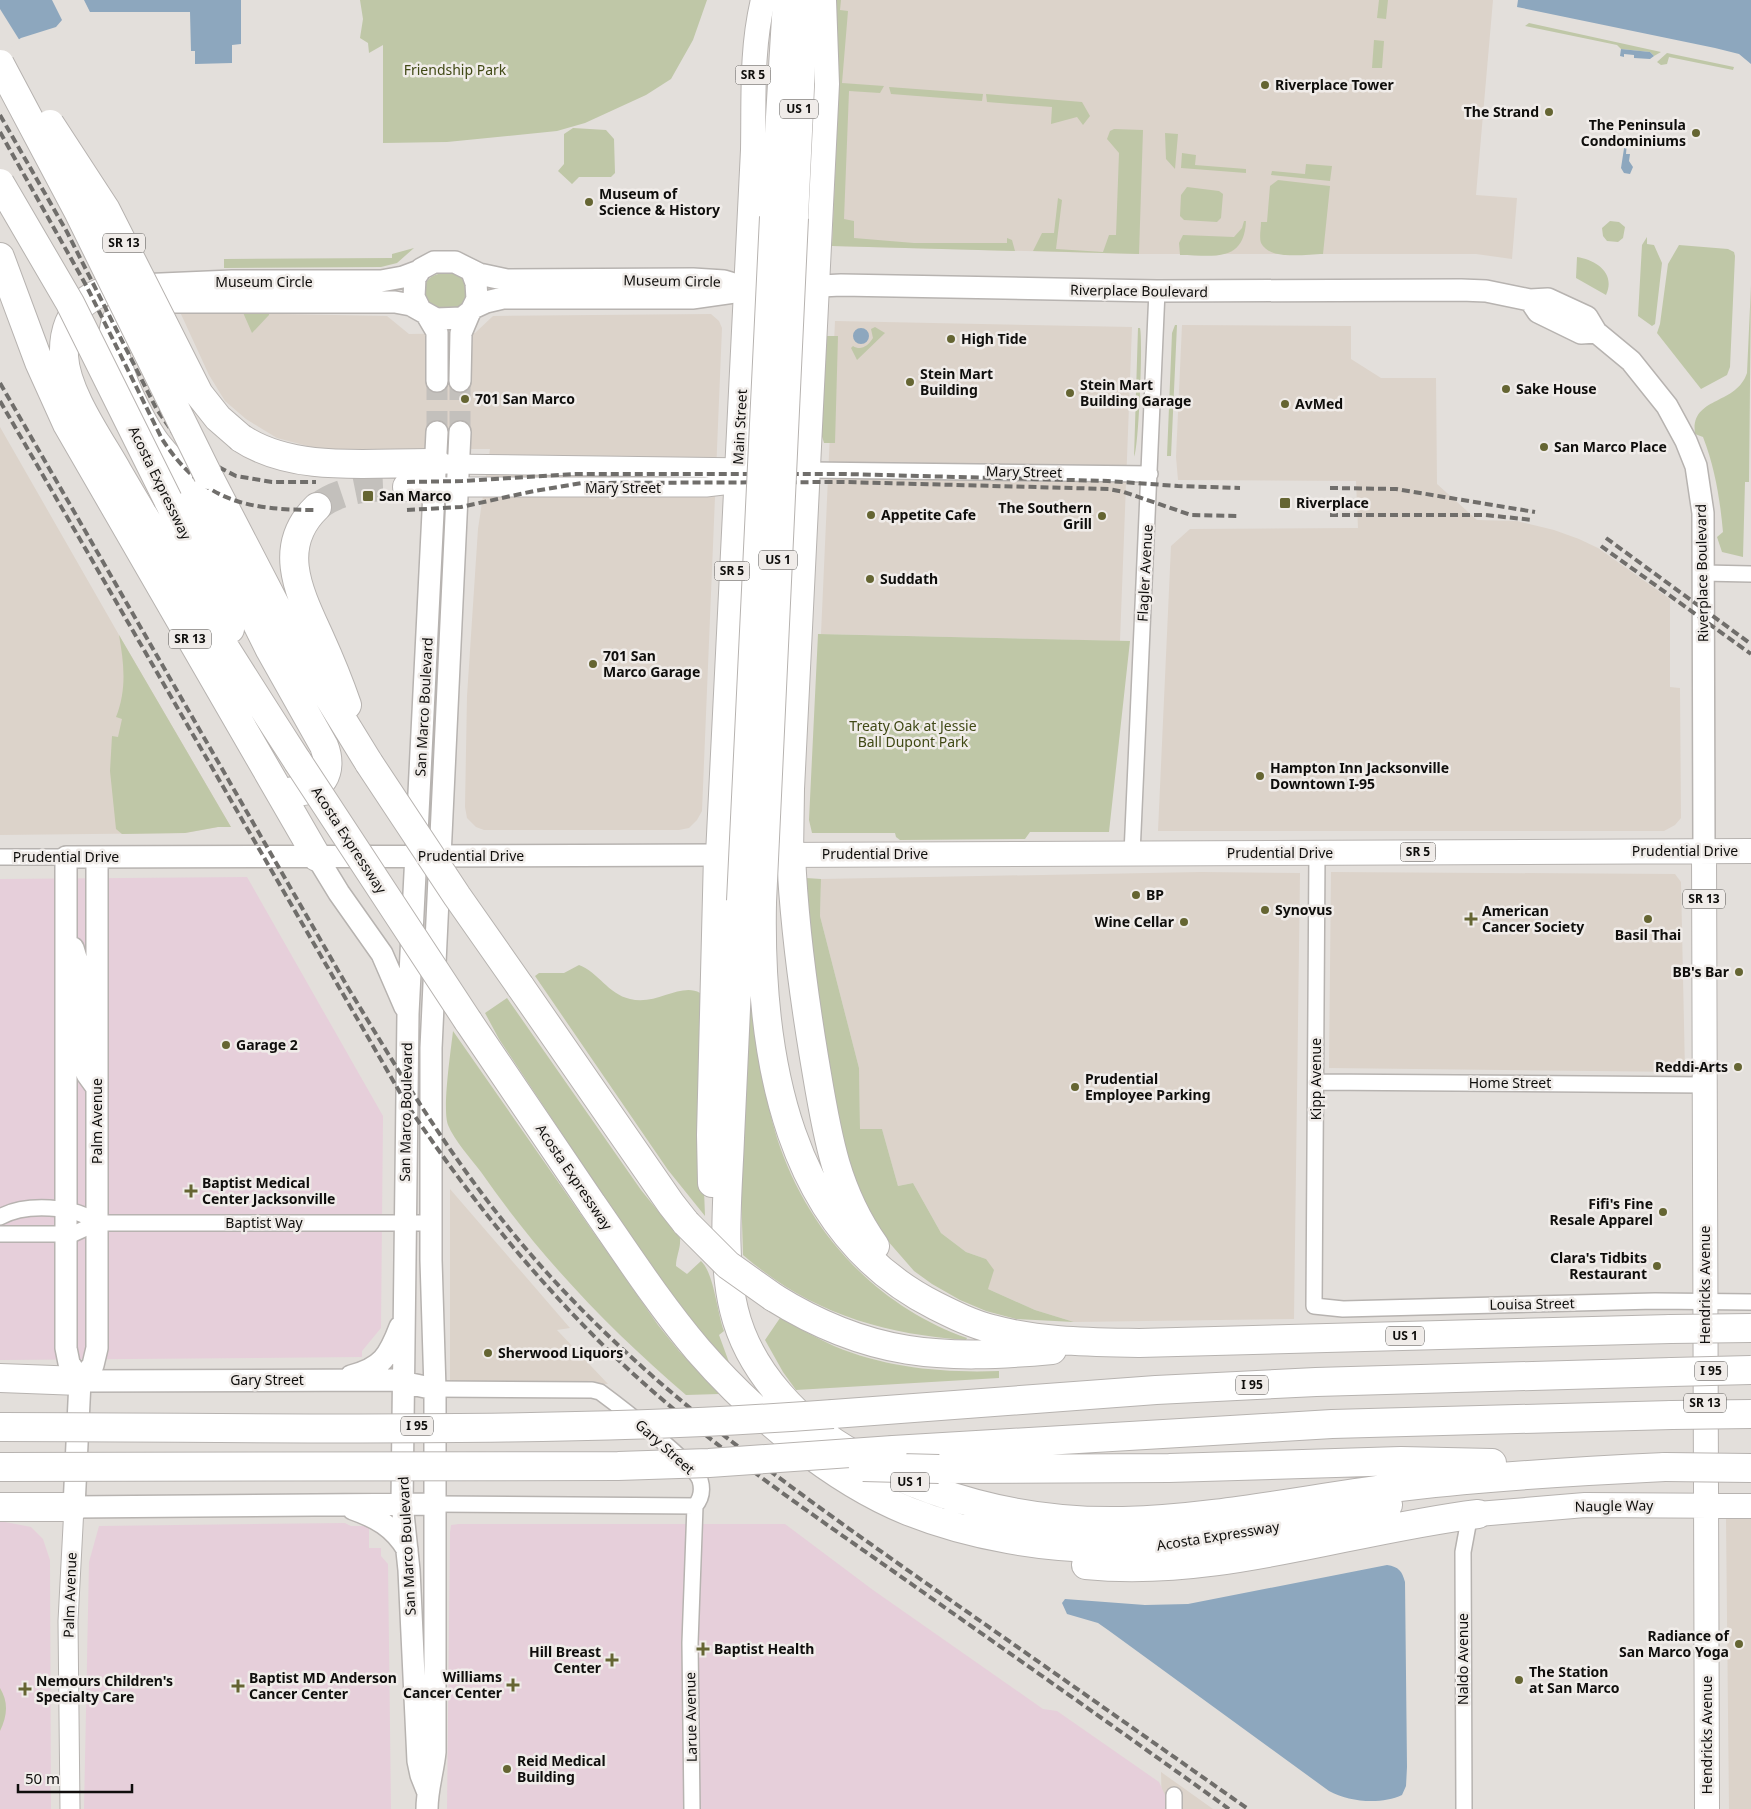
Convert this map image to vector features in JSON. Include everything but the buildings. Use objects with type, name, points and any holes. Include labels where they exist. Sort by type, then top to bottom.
[{"type":"highway","name":"US 1","points":[[787,0],[784,218],[751,902],[728,1197],[729,1268],[734,1310],[743,1336],[762,1370],[789,1405],[814,1429],[846,1450],[906,1480],[944,1495],[991,1508],[1080,1521],[1152,1520],[1404,1486],[1567,1472],[1665,1468],[1751,1468]]},
{"type":"highway","name":"US 1","points":[[784,218],[817,0]]},
{"type":"highway","name":"SR 13","points":[[0,51],[102,202],[199,394],[218,418],[241,438],[275,456],[299,461],[447,476]]},
{"type":"highway","points":[[0,64],[79,213],[208,475],[294,641],[369,763],[446,880],[686,1223],[728,1265],[772,1297],[800,1314],[842,1333],[888,1347],[920,1352],[987,1356],[1139,1343]]},
{"type":"highway","name":"Acosta Expressway","points":[[0,182],[70,303],[168,500],[267,706],[298,762],[468,1021],[648,1284],[709,1362],[748,1402],[795,1442],[860,1486],[907,1510],[972,1530],[1031,1542],[1095,1548],[1152,1547],[1212,1540],[1504,1482],[1567,1472]]},
{"type":"highway","name":"SR 13","points":[[0,257],[52,393],[117,483],[272,781],[317,856]]},
{"type":"highway","points":[[142,293],[109,288],[86,301],[76,312],[69,325],[64,345],[65,362],[73,388],[117,483],[298,762]]},
{"type":"highway","points":[[142,293],[125,308],[115,323],[115,356],[121,376],[153,439],[177,467],[186,481],[270,650],[324,746],[328,757],[326,775],[320,784],[311,790],[293,792],[272,781]]},
{"type":"highway","points":[[407,487],[447,476]]},
{"type":"highway","points":[[317,507],[305,521],[298,536],[294,553],[295,579],[369,763]]},
{"type":"highway","points":[[718,854],[711,1165],[719,1248],[734,1310]]},
{"type":"highway","points":[[791,854],[794,924],[800,973],[826,1126],[839,1179],[854,1214],[877,1248],[908,1282],[944,1310]]},
{"type":"highway","name":"US 1","points":[[751,902],[763,969],[767,1024],[782,1100],[804,1166],[819,1196],[858,1249],[898,1284],[944,1310],[974,1324],[1023,1336],[1139,1343],[1751,1328]]},
{"type":"highway","name":"I 95","points":[[0,1427],[621,1425],[713,1422],[1138,1391],[1316,1382],[1751,1370]]},
{"type":"highway","points":[[0,1378],[80,1381]]},
{"type":"highway","points":[[0,1467],[590,1467],[709,1463],[1332,1424],[1751,1414]]},
{"type":"highway","points":[[709,1463],[939,1469],[1169,1468],[1401,1461],[1665,1468]]},
{"type":"highway","points":[[0,1507],[74,1508]]},
{"type":"highway","points":[[907,1510],[983,1543],[1029,1556],[1088,1565],[1141,1568],[1214,1562],[1414,1523],[1478,1514]]},
{"type":"main road","name":"Main Street","points":[[718,854],[747,288],[753,142],[752,80],[763,0]]},
{"type":"main road","points":[[791,854],[798,657],[809,470],[816,286],[827,84],[817,0]]},
{"type":"main road","name":"Museum Circle","points":[[142,293],[198,292],[305,281],[381,281],[403,277],[419,271],[430,264],[445,261],[464,266],[472,272],[514,280],[712,280],[747,288]]},
{"type":"main road","points":[[419,271],[414,282],[414,292],[437,332],[437,381]]},
{"type":"main road","points":[[460,381],[460,333],[471,311],[477,289],[472,272]]},
{"type":"main road","points":[[305,281],[305,302]]},
{"type":"main road","name":"Riverplace Boulevard","points":[[747,288],[816,286],[1157,292],[1461,290],[1502,294],[1530,300],[1548,298],[1587,317],[1596,332],[1631,361],[1653,386],[1667,406],[1689,448],[1698,473],[1703,513],[1704,851]]},
{"type":"main road","name":"Museum Circle","points":[[198,292],[305,302],[395,302],[450,320],[462,318],[486,302],[503,298],[692,298],[724,294],[747,288]]},
{"type":"main road","name":"San Marco Boulevard","points":[[427,1799],[436,1752],[436,1504],[431,1223],[431,1048],[449,638],[447,476],[437,432]]},
{"type":"main road","name":"San Marco Boulevard","points":[[427,1799],[418,1760],[407,1550],[402,1504],[408,1014],[417,856],[447,476],[460,432]]},
{"type":"main road","points":[[728,655],[798,657]]},
{"type":"main road","points":[[722,786],[727,800],[735,812],[755,818],[770,816],[778,810],[788,799],[792,789]]},
{"type":"main road","name":"Hendricks Avenue","points":[[1704,851],[1707,1809]]},
{"type":"main road","name":"Prudential Drive","points":[[66,857],[1751,851]]},
{"type":"main road","points":[[317,856],[338,893],[382,954],[408,1014]]},
{"type":"main road","points":[[66,857],[66,1348],[69,1363],[80,1381]]},
{"type":"main road","name":"Palm Avenue","points":[[74,1508],[80,1381],[90,1370],[97,1354],[97,857]]},
{"type":"main road","points":[[66,938],[75,952],[80,971],[82,1060],[86,1074],[98,1088]]},
{"type":"main road","points":[[331,1380],[364,1372],[382,1362],[391,1349],[405,1315]]},
{"type":"main road","name":"Gary Street","points":[[80,1381],[331,1380],[403,1382],[435,1390]]},
{"type":"main road","points":[[74,1508],[436,1504]]},
{"type":"main road","points":[[336,1505],[364,1513],[382,1521],[395,1532],[407,1550]]},
{"type":"main road","name":"Naugle Way","points":[[1478,1514],[1570,1506],[1751,1506]]},
{"type":"street","name":"Flagler Avenue","points":[[1132,854],[1157,292]]},
{"type":"street","name":"Mary Street","points":[[447,476],[737,476],[809,470],[1150,474]]},
{"type":"street","points":[[1703,573],[1751,574]]},
{"type":"street","name":"Kipp Avenue","points":[[1314,1306],[1317,853]]},
{"type":"street","name":"Prudential Drive","points":[[0,858],[66,857]]},
{"type":"street","name":"Home Street","points":[[1316,1082],[1704,1085]]},
{"type":"street","name":"Baptist Way","points":[[0,1217],[26,1210],[66,1209],[84,1214],[98,1222],[431,1223]]},
{"type":"street","name":"Baptist Way","points":[[0,1234],[66,1235],[86,1230],[98,1222]]},
{"type":"street","name":"Louisa Street","points":[[1314,1306],[1343,1309],[1751,1302]]},
{"type":"street","name":"Gary Street","points":[[435,1390],[592,1390],[600,1392],[691,1466],[701,1485],[700,1499],[695,1506]]},
{"type":"street","points":[[436,1504],[695,1506]]},
{"type":"street","name":"Larue Avenue","points":[[692,1809],[690,1644],[695,1506]]},
{"type":"street","name":"Palm Avenue","points":[[70,1809],[68,1621],[74,1508]]},
{"type":"street","name":"Naldo Avenue","points":[[1464,1809],[1463,1552],[1468,1526],[1478,1514]]},
{"type":"shaded area","points":[[833,0],[1493,0],[1476,195],[1517,198],[1512,259],[1476,254],[1137,254],[832,246],[839,86]]},
{"type":"shaded area","points":[[180,312],[387,316],[409,334],[475,333],[493,316],[711,314],[719,321],[722,328],[702,811],[697,820],[689,828],[679,830],[484,830],[476,827],[467,818],[465,807],[467,696],[478,529],[490,449],[319,449],[277,438],[246,419],[225,401],[209,375]]},
{"type":"shaded area","points":[[835,321],[1132,327],[1120,641],[821,634]]},
{"type":"shaded area","points":[[1182,325],[1351,326],[1351,359],[1381,378],[1436,378],[1437,484],[1477,520],[1517,521],[1554,530],[1579,539],[1598,548],[1670,599],[1670,687],[1680,688],[1681,818],[1675,825],[1664,831],[1158,831],[1171,546],[1190,529],[1358,528],[1356,481],[1178,480],[1176,457]]},
{"type":"shaded area","points":[[0,427],[231,827],[218,827],[185,833],[0,835]]},
{"type":"shaded area","name":"Prudential Employee Parking","points":[[1201,872],[1300,873],[1294,1319],[1074,1322],[1035,1310],[988,1289],[986,1259],[966,1252],[941,1233],[913,1183],[898,1186],[882,1129],[860,1129],[859,1068],[820,916],[821,879]]},
{"type":"shaded area","points":[[1331,872],[1675,874],[1681,882],[1685,1072],[1329,1068]]},
{"type":"shaded area","name":"Baptist Medical Center Jacksonville","points":[[247,877],[383,1116],[381,1328],[362,1351],[362,1357],[0,1360],[0,879]]},
{"type":"shaded area","points":[[450,1189],[570,1328],[557,1330],[608,1384],[450,1384]]},
{"type":"shaded area","points":[[1726,1519],[1751,1519],[1751,1809],[1729,1809]]},
{"type":"shaded area","name":"Nemours Children's Specialty Care","points":[[0,1521],[31,1527],[43,1539],[50,1560],[51,1809],[0,1809]]},
{"type":"shaded area","name":"Baptist MD Anderson Cancer Center","points":[[345,1523],[351,1526],[369,1526],[369,1548],[381,1548],[381,1556],[388,1564],[391,1809],[84,1809],[89,1562],[99,1526]]},
{"type":"shaded area","name":"Baptist Health","points":[[785,1524],[873,1590],[1043,1709],[1057,1711],[1159,1782],[1165,1795],[1165,1809],[447,1809],[450,1533],[451,1525]]},
{"type":"shaded area","points":[[1161,1772],[1213,1809],[1162,1809]]},
{"type":"green space","name":"Friendship Park","points":[[360,0],[707,0],[693,40],[671,79],[646,95],[585,123],[557,131],[447,142],[383,143],[383,45],[369,53],[368,43],[360,38],[363,19]]},
{"type":"green space","points":[[833,0],[841,0],[840,10],[848,11],[842,83],[884,86],[880,93],[849,91],[844,219],[854,221],[854,238],[914,243],[1007,243],[1007,238],[1012,240],[1015,251],[832,246],[839,86]]},
{"type":"green space","points":[[1379,0],[1388,0],[1386,19],[1377,18]]},
{"type":"green space","points":[[1529,23],[1661,52],[1654,56],[1650,52],[1621,49],[1617,45],[1525,26]]},
{"type":"green space","points":[[1374,40],[1384,41],[1382,68],[1372,68]]},
{"type":"green space","points":[[1667,53],[1734,67],[1733,70],[1669,57],[1667,64],[1661,65],[1657,62]]},
{"type":"green space","points":[[889,87],[983,94],[982,101],[891,94]]},
{"type":"green space","points":[[986,94],[1082,102],[1090,116],[1083,125],[1077,117],[1051,124],[1052,107],[987,102]]},
{"type":"green space","points":[[573,128],[606,130],[614,139],[615,173],[611,177],[579,177],[572,184],[558,171],[564,164],[564,134]]},
{"type":"green space","points":[[1114,129],[1143,130],[1139,254],[1033,251],[1042,233],[1054,233],[1058,198],[1062,200],[1056,249],[1103,252],[1109,235],[1116,235],[1119,153],[1107,139],[1110,131]]},
{"type":"green space","points":[[1165,133],[1178,134],[1175,169],[1166,159]]},
{"type":"green space","points":[[1182,153],[1196,155],[1195,165],[1246,169],[1246,173],[1181,168]]},
{"type":"green space","points":[[1306,164],[1332,166],[1330,181],[1271,175],[1272,171],[1305,174]]},
{"type":"green space","points":[[1278,180],[1330,186],[1323,254],[1280,254],[1266,249],[1261,243],[1261,222],[1267,222],[1270,186]]},
{"type":"green space","points":[[1187,187],[1219,191],[1223,194],[1221,218],[1217,222],[1184,220],[1180,216],[1181,195]]},
{"type":"green space","points":[[1244,221],[1246,221],[1244,235],[1233,251],[1214,256],[1180,255],[1179,243],[1183,235],[1234,237],[1242,228]]},
{"type":"green space","points":[[1610,221],[1619,222],[1625,227],[1623,238],[1618,242],[1607,241],[1603,236],[1602,228]]},
{"type":"green space","points":[[1647,237],[1647,244],[1654,245],[1662,263],[1655,324],[1652,326],[1638,316],[1642,245]]},
{"type":"green space","points":[[1679,245],[1728,249],[1734,252],[1735,256],[1730,367],[1727,375],[1701,389],[1657,333],[1660,324],[1668,264]]},
{"type":"green space","points":[[414,248],[397,263],[381,267],[224,268],[224,259],[392,258],[392,254]]},
{"type":"green space","points":[[1577,257],[1591,261],[1606,274],[1608,287],[1606,295],[1576,278]]},
{"type":"green space","points":[[451,272],[466,278],[468,302],[453,311],[431,307],[425,292],[427,282],[436,275]]},
{"type":"green space","points":[[1751,285],[1749,482],[1745,482],[1743,557],[1722,552],[1717,537],[1723,532],[1716,484],[1711,460],[1703,437],[1695,434],[1695,422],[1699,413],[1706,407],[1734,391],[1741,384],[1747,373]]},
{"type":"green space","points":[[241,308],[269,311],[269,315],[252,333]]},
{"type":"green space","points":[[1175,325],[1177,325],[1171,456],[1167,456],[1172,333]]},
{"type":"green space","points":[[875,327],[885,333],[857,360],[851,348],[853,346],[862,348],[867,345],[873,338],[871,329]]},
{"type":"green space","points":[[1138,328],[1140,328],[1141,336],[1141,371],[1139,415],[1134,457]]},
{"type":"green space","points":[[826,336],[838,336],[835,443],[824,443],[821,433]]},
{"type":"green space","name":"Treaty Oak at Jessie Ball Dupont Park","points":[[818,634],[1130,641],[1109,832],[1030,832],[1025,839],[900,840],[896,837],[895,833],[812,833],[809,820]]},
{"type":"green space","points":[[119,635],[231,827],[218,827],[185,833],[122,834],[116,829],[110,771],[112,736],[118,737],[122,719],[116,717],[122,696],[124,676]]},
{"type":"green space","points":[[806,878],[821,879],[820,916],[859,1068],[860,1129],[882,1129],[898,1186],[913,1183],[941,1233],[966,1252],[986,1259],[994,1270],[988,1289],[1035,1310],[1074,1322],[1016,1319],[986,1311],[960,1300],[914,1271],[873,1224],[842,1150],[803,910]]},
{"type":"green space","points":[[579,965],[586,968],[615,993],[630,999],[649,999],[685,990],[693,990],[700,993],[703,997],[700,1085],[705,1216],[668,1170],[535,976],[539,973],[564,973]]},
{"type":"green space","points":[[750,996],[772,1121],[790,1171],[806,1203],[826,1233],[848,1260],[874,1285],[903,1306],[934,1324],[967,1338],[966,1340],[904,1332],[847,1317],[794,1291],[768,1275],[743,1255],[741,1189]]},
{"type":"green space","points":[[507,998],[641,1190],[680,1238],[676,1266],[687,1274],[701,1261],[705,1267],[712,1283],[724,1331],[719,1335],[730,1365],[679,1310],[499,1039],[485,1013]]},
{"type":"green space","points":[[453,1031],[658,1325],[719,1394],[686,1395],[657,1370],[603,1318],[551,1262],[458,1143],[448,1125],[446,1117],[446,1093]]},
{"type":"green space","points":[[780,1318],[820,1340],[874,1359],[915,1368],[999,1371],[999,1378],[796,1390],[783,1372],[765,1340]]},
{"type":"green space","points":[[0,1688],[5,1699],[6,1710],[0,1731]]},
{"type":"water","points":[[0,0],[52,0],[62,20],[56,27],[21,38],[0,52]]},
{"type":"water","points":[[84,0],[241,0],[241,44],[232,45],[232,63],[195,64],[195,51],[191,51],[190,12],[90,12]]},
{"type":"water","points":[[1518,0],[1751,0],[1751,64],[1739,54],[1715,48],[1517,7]]},
{"type":"water","points":[[1621,49],[1650,52],[1654,56],[1650,59],[1634,58],[1634,55],[1624,54],[1624,57],[1620,56]]},
{"type":"water","points":[[1625,142],[1627,142],[1626,154],[1630,154],[1629,161],[1633,167],[1630,174],[1624,173],[1621,168]]},
{"type":"water","points":[[858,328],[864,328],[869,333],[867,342],[858,344],[853,339],[853,333]]},
{"type":"water","points":[[1387,1565],[1399,1570],[1405,1582],[1407,1767],[1406,1786],[1402,1795],[1385,1800],[1355,1800],[1329,1791],[1098,1623],[1067,1614],[1062,1603],[1065,1599],[1145,1605],[1188,1604]]},
{"type":"pier","points":[[0,9],[20,41],[0,54]]},
{"type":"tunnel","points":[[437,381],[437,432]]},
{"type":"tunnel","points":[[460,381],[460,432]]},
{"type":"tunnel","points":[[317,507],[327,500],[349,492],[372,488],[407,487]]},
{"type":"railway","points":[[0,115],[67,232],[156,408],[176,437],[197,456],[236,476],[272,482],[316,482]]},
{"type":"railway","points":[[0,132],[87,287],[162,439],[178,460],[194,477],[211,489],[229,498],[269,508],[317,510]]},
{"type":"railway","points":[[0,383],[347,986],[393,1062],[466,1172],[492,1207],[549,1275],[591,1319],[680,1400],[775,1475],[1248,1809]]},
{"type":"railway","points":[[0,401],[406,1103],[477,1202],[554,1295],[611,1353],[644,1383],[677,1412],[747,1467],[1229,1809]]},
{"type":"railway","points":[[407,482],[462,481],[576,474],[845,474],[1108,481],[1240,488]]},
{"type":"railway","points":[[407,510],[461,507],[582,483],[844,482],[1109,489],[1124,492],[1191,515],[1240,516]]},
{"type":"railway","points":[[1330,488],[1396,489],[1535,512]]},
{"type":"railway","points":[[1330,515],[1485,515],[1533,520]]},
{"type":"railway","points":[[1606,538],[1751,644]]},
{"type":"railway","points":[[1601,546],[1751,654]]},
{"type":"place","name":"Riverplace Tower","points":[[1265,85]]},
{"type":"place","name":"The Strand","points":[[1549,112]]},
{"type":"place","name":"The Peninsula Condominiums","points":[[1696,133]]},
{"type":"place","name":"Museum of Science & History","points":[[589,202]]},
{"type":"place","name":"High Tide","points":[[951,339]]},
{"type":"place","name":"Stein Mart Building","points":[[910,382]]},
{"type":"place","name":"Sake House","points":[[1506,389]]},
{"type":"place","name":"Stein Mart Building Garage","points":[[1070,393]]},
{"type":"place","name":"701 San Marco","points":[[465,399]]},
{"type":"place","name":"AvMed","points":[[1285,404]]},
{"type":"place","name":"San Marco Place","points":[[1544,447]]},
{"type":"place","name":"San Marco","points":[[368,496]]},
{"type":"place","name":"Riverplace","points":[[1285,503]]},
{"type":"place","name":"Appetite Cafe","points":[[871,515]]},
{"type":"place","name":"The Southern Grill","points":[[1102,516]]},
{"type":"place","name":"Suddath","points":[[870,579]]},
{"type":"place","name":"701 San Marco Garage","points":[[593,664]]},
{"type":"place","name":"Hampton Inn Jacksonville Downtown I-95","points":[[1260,776]]},
{"type":"place","name":"BP","points":[[1136,895]]},
{"type":"place","name":"Synovus","points":[[1265,910]]},
{"type":"place","name":"American Cancer Society","points":[[1471,919]]},
{"type":"place","name":"Basil Thai","points":[[1648,919]]},
{"type":"place","name":"Wine Cellar","points":[[1184,922]]},
{"type":"place","name":"BB's Bar","points":[[1739,972]]},
{"type":"place","name":"Garage 2","points":[[226,1045]]},
{"type":"place","name":"Reddi-Arts","points":[[1738,1067]]},
{"type":"place","name":"Prudential Employee Parking","points":[[1075,1087]]},
{"type":"place","name":"Baptist Medical Center Jacksonville","points":[[191,1191]]},
{"type":"place","name":"Fifi's Fine Resale Apparel","points":[[1663,1212]]},
{"type":"place","name":"Clara's Tidbits Restaurant","points":[[1657,1266]]},
{"type":"place","name":"Sherwood Liquors","points":[[488,1353]]},
{"type":"place","name":"Radiance of San Marco Yoga","points":[[1739,1644]]},
{"type":"place","name":"Baptist Health","points":[[703,1649]]},
{"type":"place","name":"Hill Breast Center","points":[[612,1660]]},
{"type":"place","name":"The Station at San Marco","points":[[1519,1680]]},
{"type":"place","name":"Williams Cancer Center","points":[[513,1685]]},
{"type":"place","name":"Baptist MD Anderson Cancer Center","points":[[238,1686]]},
{"type":"place","name":"Nemours Children's Specialty Care","points":[[25,1689]]},
{"type":"place","name":"Reid Medical Building","points":[[507,1769]]}]
